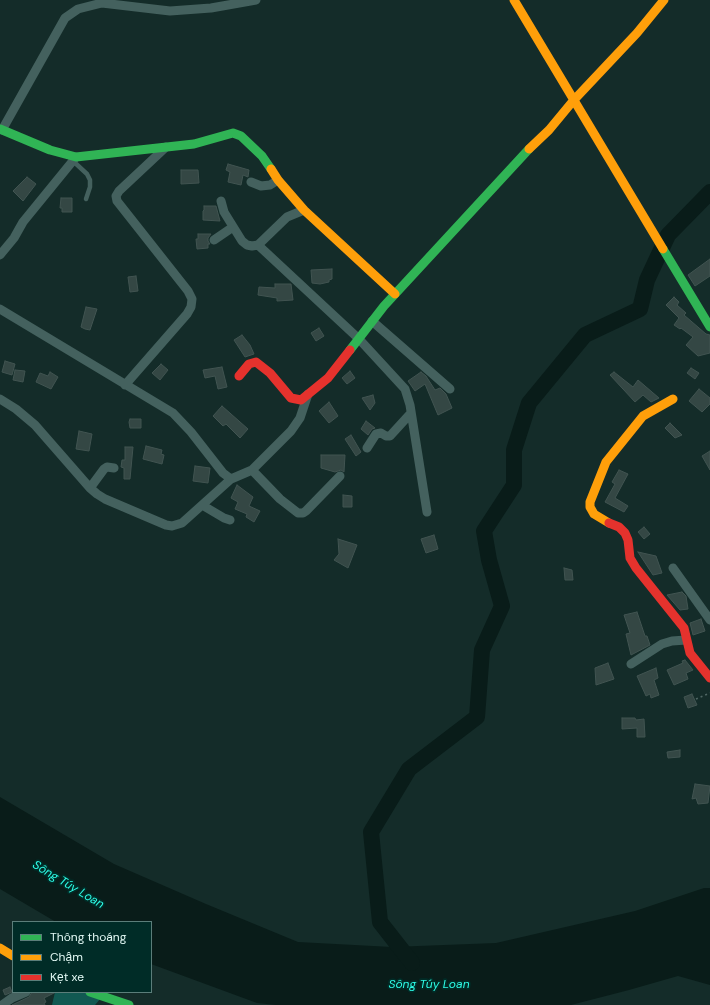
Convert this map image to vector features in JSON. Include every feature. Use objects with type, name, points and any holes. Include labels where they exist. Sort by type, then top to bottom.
[{"type":"street","points":[[256,0],[211,8],[170,11],[102,3],[78,10],[65,18],[1,130],[74,159],[194,144],[233,133],[241,136],[262,156],[278,180],[304,210],[395,294]]},
{"type":"street","points":[[514,0],[573,101],[710,327]]},
{"type":"street","points":[[239,376],[249,364],[256,362],[270,373],[291,398],[301,400],[308,392],[328,378],[395,294],[522,155],[549,130],[573,101],[637,33],[664,0]]},
{"type":"street","points":[[125,385],[192,307],[192,299],[188,291],[117,201],[116,196],[119,191],[166,147]]},
{"type":"street","points":[[0,255],[14,238],[22,222],[74,159]]},
{"type":"street","points":[[251,182],[261,186],[270,185],[278,180]]},
{"type":"street","points":[[221,201],[224,212],[242,241],[247,245],[258,245],[359,339],[405,389],[411,413],[427,512]]},
{"type":"street","points":[[258,245],[287,217],[304,210]]},
{"type":"street","points":[[214,240],[233,227]]},
{"type":"street","points":[[0,309],[173,413],[191,432],[223,473],[231,479]]},
{"type":"street","points":[[372,321],[450,389]]},
{"type":"street","points":[[0,399],[16,408],[35,425],[90,488],[105,499],[172,526],[182,523],[231,479],[252,470],[296,424],[300,418],[308,392]]},
{"type":"street","points":[[672,399],[643,416],[606,462],[590,502],[590,507],[594,514],[619,527],[625,533],[628,540],[630,558],[684,628],[690,653],[710,678]]},
{"type":"street","points":[[367,448],[376,434],[381,433],[386,436],[390,436],[411,413]]},
{"type":"street","points":[[90,488],[104,469],[107,467],[114,468]]},
{"type":"street","points":[[252,470],[280,499],[298,512],[302,513],[306,511],[340,476]]},
{"type":"street","points":[[202,505],[230,520]]},
{"type":"street","points":[[673,568],[710,620]]},
{"type":"street","points":[[631,664],[662,644],[672,641],[686,640]]},
{"type":"street","points":[[0,948],[12,955]]},
{"type":"street","points":[[2,1005],[12,998],[24,993]]},
{"type":"street","points":[[93,993],[129,1005]]},
{"type":"lane","points":[[74,159],[87,174],[90,180],[86,199]]},
{"type":"path","points":[[696,699],[710,693]]},
{"type":"shaded area","points":[[55,993],[105,993],[95,1005],[52,1005]]},
{"type":"water","name":"Sông Túy Loan","points":[[0,797],[114,864],[298,942],[392,947],[496,943],[635,911],[704,888],[710,888],[710,985],[678,976],[571,1005],[276,1005],[257,1003],[152,964],[152,921],[54,921],[0,889]]},
{"type":"building","points":[[228,164],[249,170],[248,177],[243,175],[241,185],[228,182],[230,172],[226,170]]},
{"type":"building","points":[[181,170],[198,170],[199,183],[181,184]]},
{"type":"building","points":[[27,177],[36,184],[23,201],[13,191]]},
{"type":"building","points":[[61,198],[72,198],[72,212],[62,212],[62,208],[60,208]]},
{"type":"building","points":[[204,206],[216,206],[220,221],[203,220]]},
{"type":"building","points":[[198,234],[211,234],[208,238],[210,244],[208,244],[208,248],[197,249],[196,239],[198,239]]},
{"type":"building","points":[[710,259],[710,276],[695,286],[688,275]]},
{"type":"building","points":[[332,269],[332,279],[329,280],[329,282],[320,284],[312,283],[311,270]]},
{"type":"building","points":[[136,276],[138,291],[130,292],[128,277]]},
{"type":"building","points":[[275,284],[291,284],[293,300],[277,301],[277,298],[258,295],[259,287],[275,288]]},
{"type":"building","points":[[674,297],[679,302],[677,305],[686,313],[684,315],[706,334],[710,335],[710,353],[698,356],[686,345],[693,337],[681,328],[680,329],[674,325],[679,318],[666,305]]},
{"type":"building","points":[[86,307],[97,309],[90,330],[81,327]]},
{"type":"building","points":[[319,328],[324,336],[316,341],[311,333]]},
{"type":"building","points":[[242,335],[250,345],[254,354],[245,357],[234,340]]},
{"type":"building","points":[[5,361],[15,364],[12,375],[2,372]]},
{"type":"building","points":[[161,364],[168,370],[160,380],[152,373]]},
{"type":"building","points":[[222,367],[227,387],[218,389],[215,376],[205,378],[203,370]]},
{"type":"building","points":[[691,368],[699,373],[695,379],[687,373]]},
{"type":"building","points":[[15,370],[25,371],[23,382],[13,380]]},
{"type":"building","points":[[350,371],[355,378],[347,384],[342,378]]},
{"type":"building","points":[[50,372],[58,377],[51,389],[36,382],[40,373],[48,376]]},
{"type":"building","points":[[421,372],[426,376],[435,390],[440,388],[446,394],[452,408],[438,415],[425,384],[415,391],[408,381]]},
{"type":"building","points":[[614,372],[633,387],[638,380],[659,398],[651,402],[643,395],[635,402],[610,375]]},
{"type":"building","points":[[699,389],[710,398],[710,404],[702,412],[689,401]]},
{"type":"building","points":[[373,395],[375,403],[370,410],[362,398]]},
{"type":"building","points":[[329,402],[338,416],[329,423],[319,411]]},
{"type":"building","points":[[222,406],[248,429],[240,438],[226,424],[223,426],[213,416]]},
{"type":"building","points":[[130,419],[141,419],[141,428],[130,428]]},
{"type":"building","points":[[366,421],[375,428],[372,429],[368,435],[361,429]]},
{"type":"building","points":[[670,423],[682,435],[675,438],[665,428]]},
{"type":"building","points":[[79,431],[92,434],[89,451],[76,449]]},
{"type":"building","points":[[351,435],[361,452],[356,456],[345,439]]},
{"type":"building","points":[[146,446],[162,450],[161,454],[164,455],[162,464],[143,459]]},
{"type":"building","points":[[125,447],[133,447],[130,479],[124,479],[124,468],[121,467],[122,460],[125,460]]},
{"type":"building","points":[[710,451],[710,470],[702,456]]},
{"type":"building","points":[[321,455],[345,455],[344,472],[341,470],[335,472],[321,468]]},
{"type":"building","points":[[195,466],[210,468],[208,483],[193,481]]},
{"type":"building","points":[[619,470],[628,474],[615,498],[628,506],[624,512],[605,502],[615,484],[612,482]]},
{"type":"building","points":[[237,485],[253,497],[249,506],[260,511],[254,522],[246,517],[247,514],[235,509],[238,502],[231,498]]},
{"type":"building","points":[[343,495],[352,496],[352,507],[343,507]]},
{"type":"building","points":[[644,527],[650,534],[644,539],[638,532]]},
{"type":"building","points":[[434,535],[438,549],[426,553],[421,539]]},
{"type":"building","points":[[338,539],[357,545],[348,568],[334,560],[339,554]]},
{"type":"building","points":[[638,552],[656,556],[662,573],[653,575]]},
{"type":"building","points":[[564,568],[572,570],[573,580],[565,580]]},
{"type":"building","points":[[682,592],[686,596],[688,609],[680,610],[667,595]]},
{"type":"building","points":[[637,612],[645,636],[647,636],[650,645],[631,655],[626,634],[630,633],[624,615]]},
{"type":"building","points":[[701,619],[705,631],[693,635],[690,623]]},
{"type":"building","points":[[685,660],[693,670],[686,673],[688,679],[674,685],[667,670],[683,663],[682,661]]},
{"type":"building","points":[[608,663],[614,679],[596,685],[595,668]]},
{"type":"building","points":[[656,668],[658,678],[654,680],[659,695],[651,698],[650,694],[646,696],[637,676]]},
{"type":"building","points":[[692,694],[697,705],[688,708],[684,697]]},
{"type":"building","points":[[622,718],[635,718],[636,720],[644,719],[645,737],[637,737],[637,728],[622,729]]},
{"type":"building","points":[[680,750],[680,757],[668,758],[667,752]]},
{"type":"building","points":[[695,784],[710,786],[708,803],[698,804],[696,798],[692,799]]},
{"type":"building","points":[[10,987],[12,992],[5,995],[3,990]]},
{"type":"building","points":[[31,993],[54,993],[44,998],[46,1002],[44,1003],[45,1005],[12,1005],[29,997]]},
{"type":"waterway","points":[[412,963],[380,922],[371,832],[409,769],[477,717],[482,650],[502,606],[489,560],[484,531],[514,485],[514,450],[529,403],[585,335],[640,309],[647,280],[668,235],[710,192]]},
{"type":"traffic: fast","points":[[0,129],[50,150],[76,157],[194,144],[233,133],[241,136],[262,156],[271,169]]},
{"type":"traffic: fast","points":[[350,350],[384,306],[529,149]]},
{"type":"traffic: fast","points":[[663,249],[710,327]]},
{"type":"traffic: fast","points":[[93,993],[129,1005]]},
{"type":"traffic: slow","points":[[514,0],[663,249]]},
{"type":"traffic: slow","points":[[529,149],[549,130],[573,101],[637,33],[664,0]]},
{"type":"traffic: slow","points":[[271,169],[278,180],[304,210],[395,294]]},
{"type":"traffic: slow","points":[[609,523],[594,514],[590,507],[590,502],[606,462],[643,416],[673,399]]},
{"type":"traffic: slow","points":[[0,948],[12,955]]},
{"type":"traffic: jam","points":[[239,376],[249,364],[256,362],[270,373],[291,398],[301,400],[328,378],[350,350]]},
{"type":"traffic: jam","points":[[609,523],[619,527],[625,533],[628,540],[630,558],[636,568],[684,628],[690,653],[710,678]]}]
